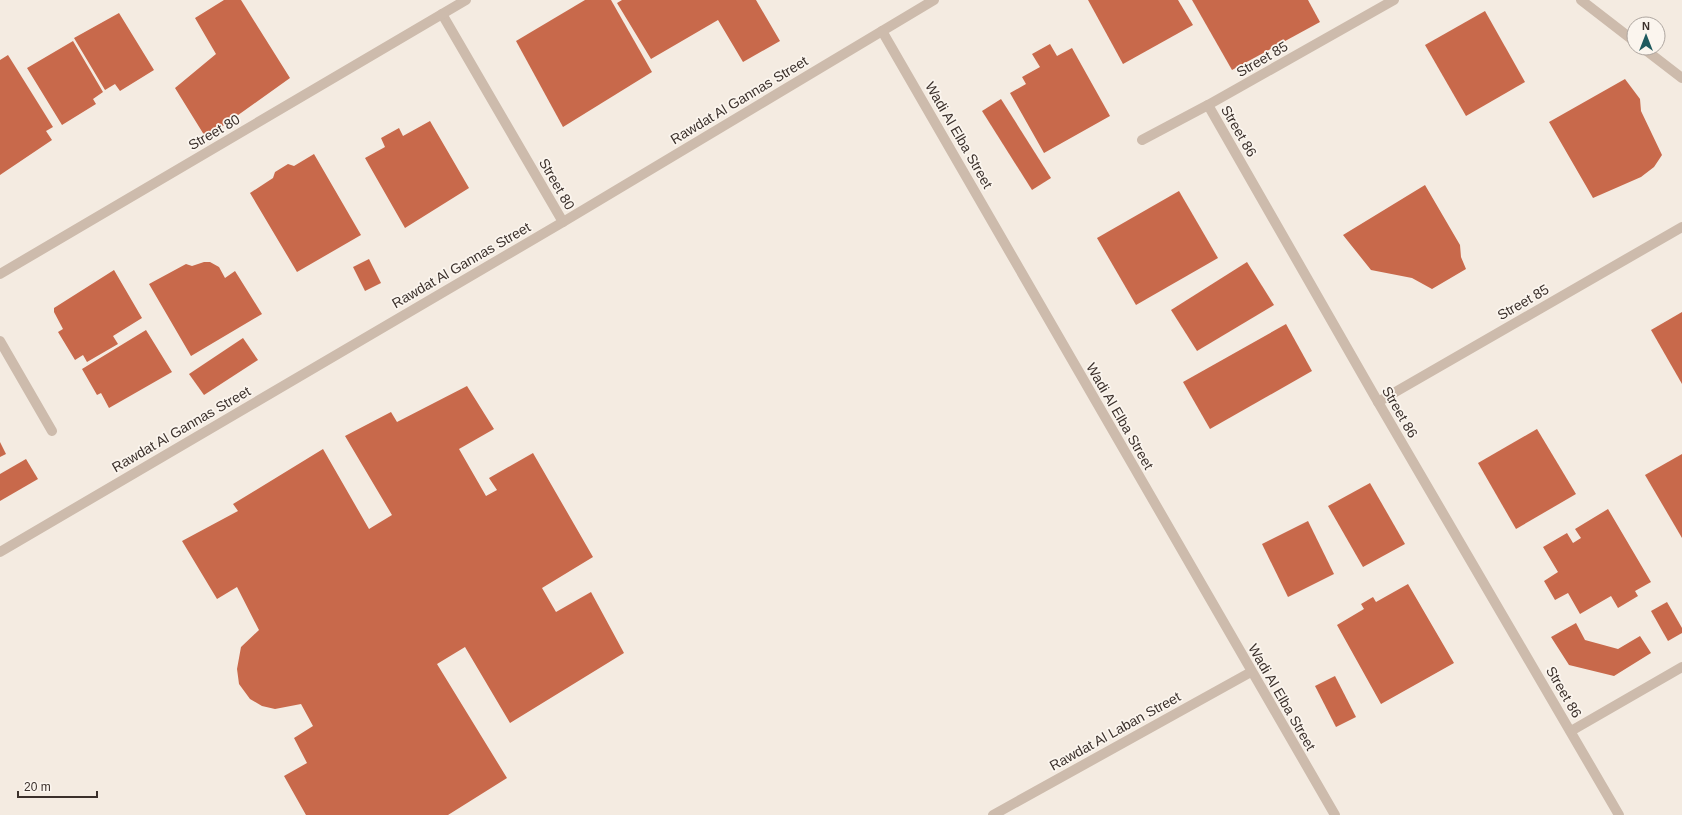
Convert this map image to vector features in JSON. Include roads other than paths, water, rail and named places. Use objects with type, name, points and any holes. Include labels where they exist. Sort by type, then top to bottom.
[{"type":"street","name":"Street 80","points":[[0,274],[466,0]]},
{"type":"street","name":"Rawdat Al Gannas Street","points":[[0,552],[563,222],[934,0]]},
{"type":"street","name":"Street 85","points":[[1142,140],[1208,105],[1394,0]]},
{"type":"street","points":[[1581,0],[1626,35]]},
{"type":"street","name":"Street 80","points":[[442,14],[563,222]]},
{"type":"street","name":"Wadi Al Elba Street","points":[[882,31],[1335,815]]},
{"type":"street","points":[[1653,56],[1682,78]]},
{"type":"street","name":"Street 86","points":[[1208,105],[1378,402],[1619,815]]},
{"type":"street","name":"Street 85","points":[[1378,402],[1682,227]]},
{"type":"street","points":[[0,341],[52,431]]},
{"type":"street","name":"Street 86","points":[[1571,731],[1682,667]]},
{"type":"street","name":"Rawdat Al Laban Street","points":[[992,815],[1251,672]]}]
